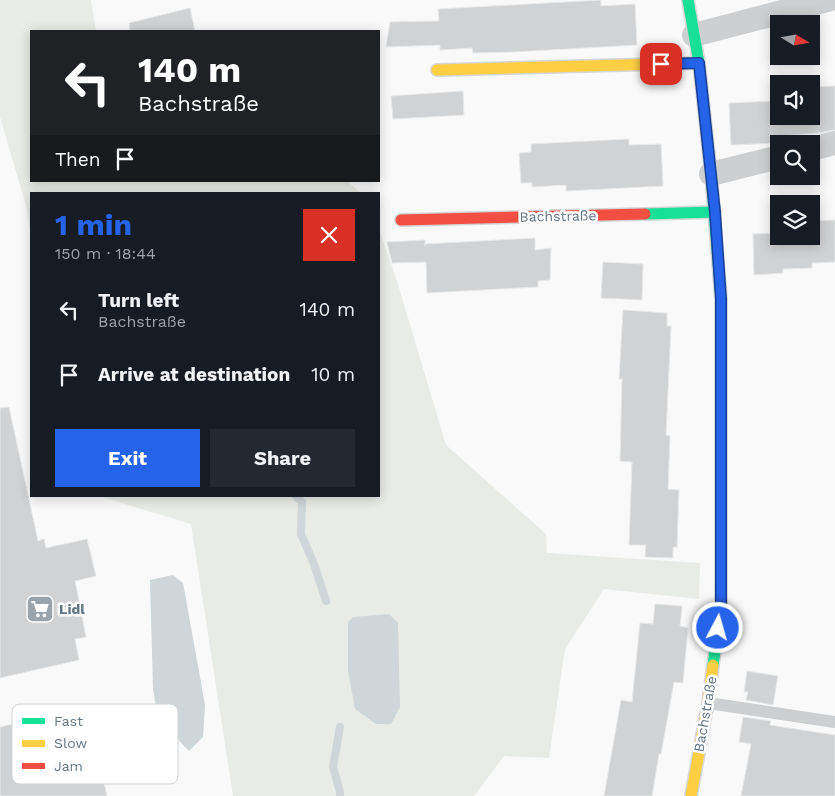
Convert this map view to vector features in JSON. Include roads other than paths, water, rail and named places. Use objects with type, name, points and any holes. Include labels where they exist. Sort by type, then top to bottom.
[{"type":"street","name":"Bachstraße","points":[[688,0],[699,63],[715,212],[721,299],[721,610],[708,703],[691,796]]},
{"type":"street","points":[[694,35],[828,0]]},
{"type":"street","points":[[437,70],[699,63]]},
{"type":"street","points":[[820,147],[835,143]]},
{"type":"street","points":[[711,174],[770,159]]},
{"type":"street","name":"Bachstraße","points":[[401,220],[715,212]]},
{"type":"lane","points":[[708,703],[835,722]]},
{"type":"waterway","points":[[297,497],[302,502],[301,534],[314,564],[326,601]]},
{"type":"waterway","points":[[340,727],[333,767],[340,796]]},
{"type":"place","name":"Lidl","points":[[40,609]]}]
